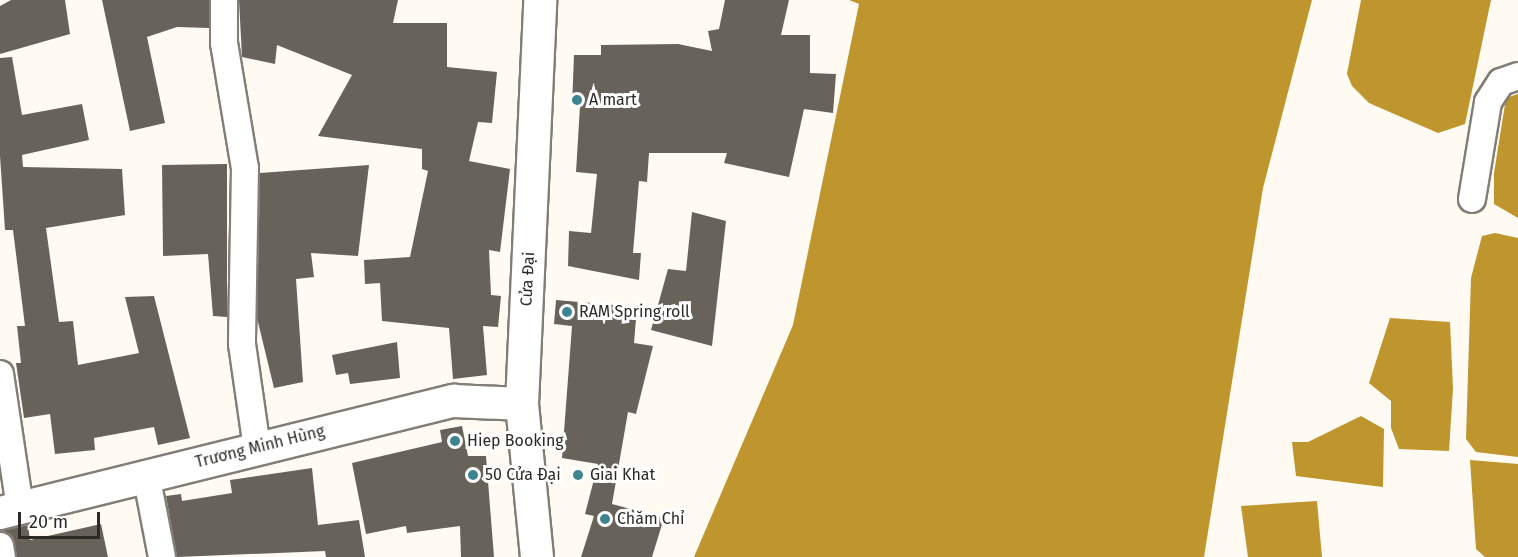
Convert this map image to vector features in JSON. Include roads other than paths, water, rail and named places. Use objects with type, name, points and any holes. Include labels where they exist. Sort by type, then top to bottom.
[{"type":"street","points":[[224,0],[224,43],[245,168],[242,344],[257,448]]},
{"type":"street","name":"Cửa Đại","points":[[537,557],[522,404],[540,0]]},
{"type":"street","points":[[1472,199],[1490,96],[1501,82],[1518,76]]},
{"type":"street","points":[[0,374],[10,510]]},
{"type":"street","name":"Trương Minh Hùng","points":[[10,510],[146,474],[454,401],[522,404]]},
{"type":"street","points":[[146,474],[162,557]]},
{"type":"street","points":[[0,546],[2,557]]},
{"type":"place","name":"A mart","points":[[577,100]]},
{"type":"place","name":"RAM Spring roll","points":[[567,312]]},
{"type":"place","name":"Hiep Booking","points":[[455,441]]},
{"type":"place","name":"50 Cửa Đại","points":[[473,475]]},
{"type":"place","name":"Giai Khat","points":[[578,475]]},
{"type":"place","name":"Chăm Chỉ","points":[[605,519]]}]
